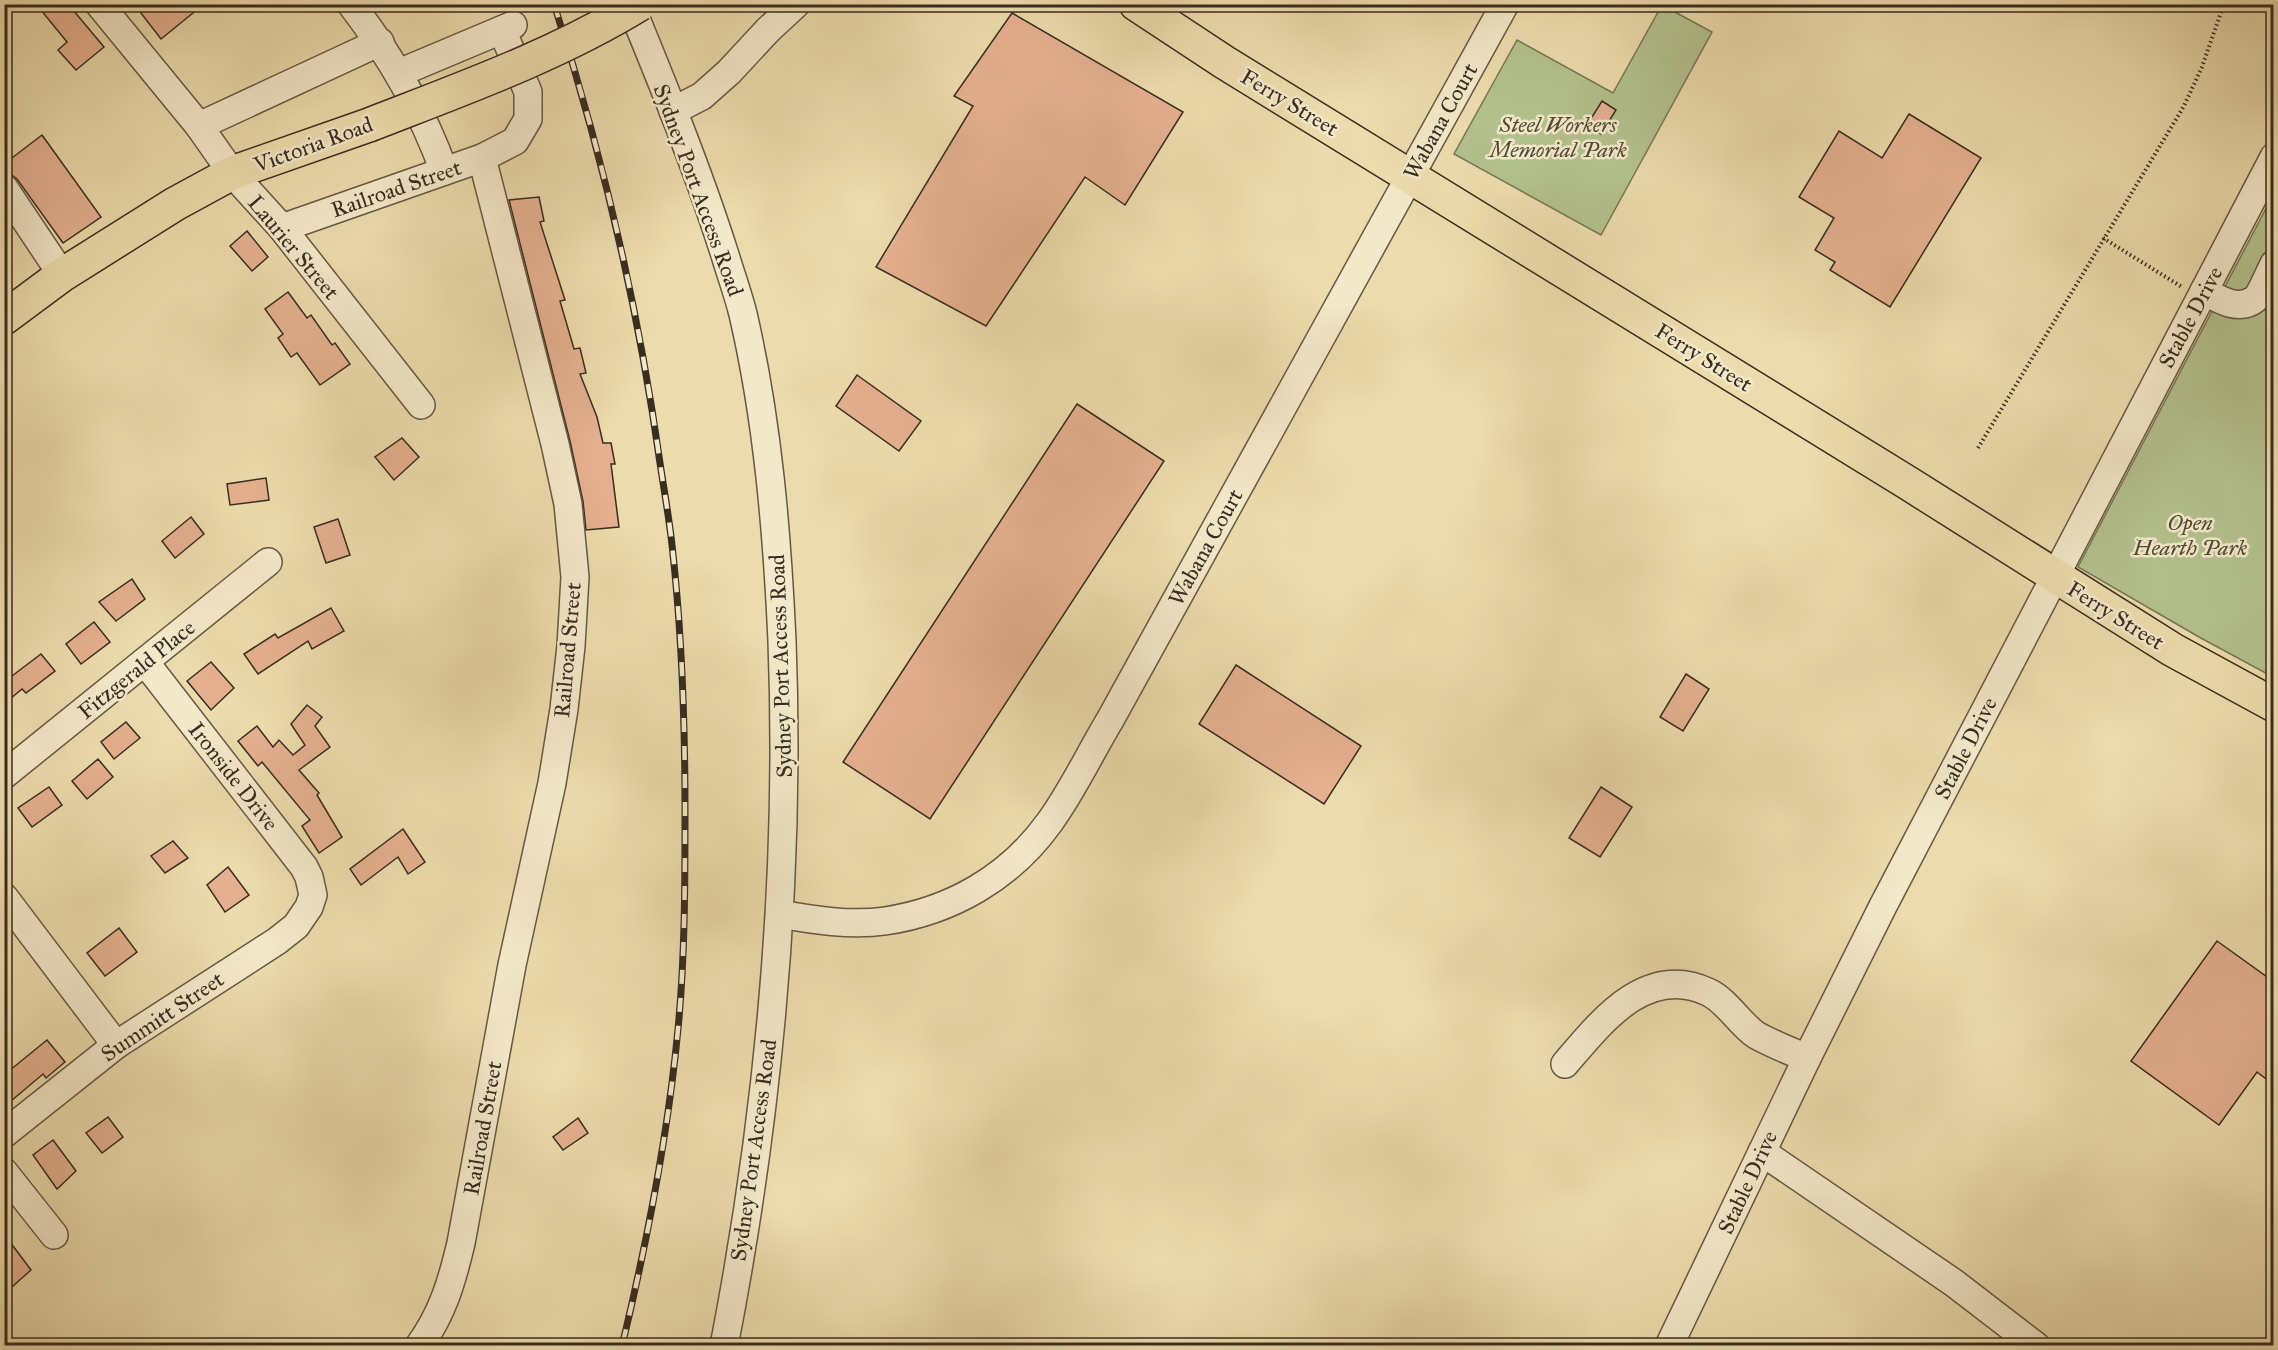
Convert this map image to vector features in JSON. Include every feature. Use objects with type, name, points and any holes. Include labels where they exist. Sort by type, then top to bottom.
[{"type":"main road","name":"Victoria Road","points":[[4,318],[62,275],[175,204],[232,173],[369,125],[548,53],[612,21],[640,4]]},
{"type":"main road","name":"Ferry Street","points":[[1136,4],[1224,62],[1908,483],[2173,650],[2274,705]]},
{"type":"street","name":"Laurier Street","points":[[99,4],[199,126],[232,173],[282,228],[421,405]]},
{"type":"street","points":[[351,4],[380,42],[399,73],[436,149],[444,171]]},
{"type":"street","name":"Sydney Port Access Road","points":[[630,4],[712,216],[742,311],[762,415],[777,554],[783,664],[785,775],[780,914],[759,1126],[724,1346]]},
{"type":"street","points":[[673,111],[702,96],[796,4]]},
{"type":"street","name":"Wabana Court","points":[[780,914],[807,919],[884,921],[959,900],[990,882],[1017,860],[1050,822],[1110,720],[1505,4]]},
{"type":"street","points":[[399,73],[507,28],[528,92],[528,119],[515,141],[482,159]]},
{"type":"street","points":[[199,126],[380,42]]},
{"type":"street","name":"Railroad Street","points":[[282,228],[482,159],[558,454],[568,504],[575,577],[566,688],[552,783],[512,965],[461,1243],[451,1281],[434,1325],[419,1346]]},
{"type":"street","name":"Stable Drive","points":[[1669,1346],[1807,1058],[1883,906],[2273,160]]},
{"type":"street","points":[[4,188],[62,275]]},
{"type":"street","points":[[2202,295],[2226,303],[2242,304],[2255,299],[2274,264]]},
{"type":"street","name":"Fitzgerald Place","points":[[4,775],[268,562]]},
{"type":"street","name":"Ironside Drive","points":[[145,662],[242,784],[304,867],[313,895]]},
{"type":"street","name":"Summitt Street","points":[[4,1134],[116,1045],[277,940],[304,917],[313,895]]},
{"type":"street","points":[[4,897],[116,1045]]},
{"type":"street","points":[[1565,1064],[1604,1019],[1641,992],[1675,982],[1710,992],[1755,1034],[1807,1058]]},
{"type":"street","points":[[1762,1152],[1954,1283],[2036,1346]]},
{"type":"street","points":[[4,1172],[54,1235]]},
{"type":"path","points":[[1978,448],[2184,105],[2202,68],[2224,4]]},
{"type":"path","points":[[2103,238],[2202,295]]},
{"type":"green space","name":"Steel Workers Memorial Park","points":[[1662,5],[1712,32],[1601,235],[1454,154],[1517,40],[1613,93]]},
{"type":"green space","name":"Open Hearth Park","points":[[2273,195],[2273,677],[2078,567]]},
{"type":"building","points":[[36,4],[68,4],[104,47],[76,70],[58,50],[67,42]]},
{"type":"building","points":[[134,4],[204,4],[161,39]]},
{"type":"building","points":[[1012,13],[1183,112],[1125,205],[1085,177],[986,326],[876,267],[973,106],[954,96]]},
{"type":"building","points":[[1602,101],[1616,110],[1601,134],[1587,125]]},
{"type":"building","points":[[1909,114],[1981,158],[1890,307],[1830,270],[1835,262],[1815,250],[1834,218],[1799,197],[1839,131],[1882,158]]},
{"type":"building","points":[[42,135],[101,217],[63,243],[17,179],[4,169],[4,164]]},
{"type":"building","points":[[539,197],[544,221],[540,222],[565,300],[560,301],[574,349],[580,348],[586,373],[580,374],[597,417],[603,443],[611,443],[615,464],[611,464],[619,527],[586,530],[583,501],[570,441],[509,200]]},
{"type":"building","points":[[247,231],[268,257],[252,271],[230,246]]},
{"type":"building","points":[[288,292],[307,318],[311,315],[332,345],[335,343],[350,364],[320,385],[297,353],[291,357],[278,338],[283,334],[265,309]]},
{"type":"building","points":[[857,375],[921,421],[899,451],[836,406]]},
{"type":"building","points":[[1077,404],[1164,461],[930,819],[843,762]]},
{"type":"building","points":[[402,438],[419,457],[394,480],[375,457]]},
{"type":"building","points":[[266,478],[269,500],[230,505],[227,484]]},
{"type":"building","points":[[191,517],[204,534],[175,558],[162,541]]},
{"type":"building","points":[[338,519],[350,555],[326,563],[314,527]]},
{"type":"building","points":[[132,579],[145,599],[116,621],[99,602]]},
{"type":"building","points":[[331,608],[344,631],[312,649],[308,641],[258,674],[244,654],[275,634],[278,638]]},
{"type":"building","points":[[94,622],[110,642],[81,664],[66,644]]},
{"type":"building","points":[[41,654],[55,671],[26,693],[22,689],[4,704],[4,682]]},
{"type":"building","points":[[211,662],[234,688],[211,710],[187,681]]},
{"type":"building","points":[[1236,665],[1361,746],[1324,804],[1199,724]]},
{"type":"building","points":[[1686,674],[1709,689],[1683,731],[1660,717]]},
{"type":"building","points":[[307,705],[322,717],[315,726],[330,747],[299,770],[319,793],[317,795],[342,837],[319,853],[302,826],[310,820],[262,762],[258,766],[238,741],[257,726],[273,747],[279,740],[293,755],[305,745],[291,724]]},
{"type":"building","points":[[126,722],[140,738],[114,759],[101,742]]},
{"type":"building","points":[[98,759],[113,777],[87,799],[72,781]]},
{"type":"building","points":[[49,787],[62,805],[32,827],[18,808]]},
{"type":"building","points":[[1601,787],[1632,807],[1600,857],[1569,838]]},
{"type":"building","points":[[403,829],[425,862],[408,874],[398,857],[361,885],[350,869]]},
{"type":"building","points":[[173,841],[188,858],[165,873],[151,856]]},
{"type":"building","points":[[228,867],[249,895],[225,912],[207,885]]},
{"type":"building","points":[[119,928],[137,952],[105,976],[87,953]]},
{"type":"building","points":[[2217,941],[2274,982],[2274,1085],[2257,1072],[2219,1125],[2131,1061]]},
{"type":"building","points":[[47,1040],[65,1062],[46,1078],[43,1074],[4,1107],[4,1075]]},
{"type":"building","points":[[108,1117],[123,1137],[102,1153],[86,1133]]},
{"type":"building","points":[[578,1118],[588,1133],[563,1150],[553,1137]]},
{"type":"building","points":[[53,1140],[76,1171],[57,1189],[33,1155]]},
{"type":"building","points":[[4,1234],[31,1270],[4,1294]]},
{"type":"railway","points":[[554,4],[603,175],[641,346],[671,535],[682,678],[685,893],[678,1029],[669,1109],[656,1188],[622,1346]]}]
